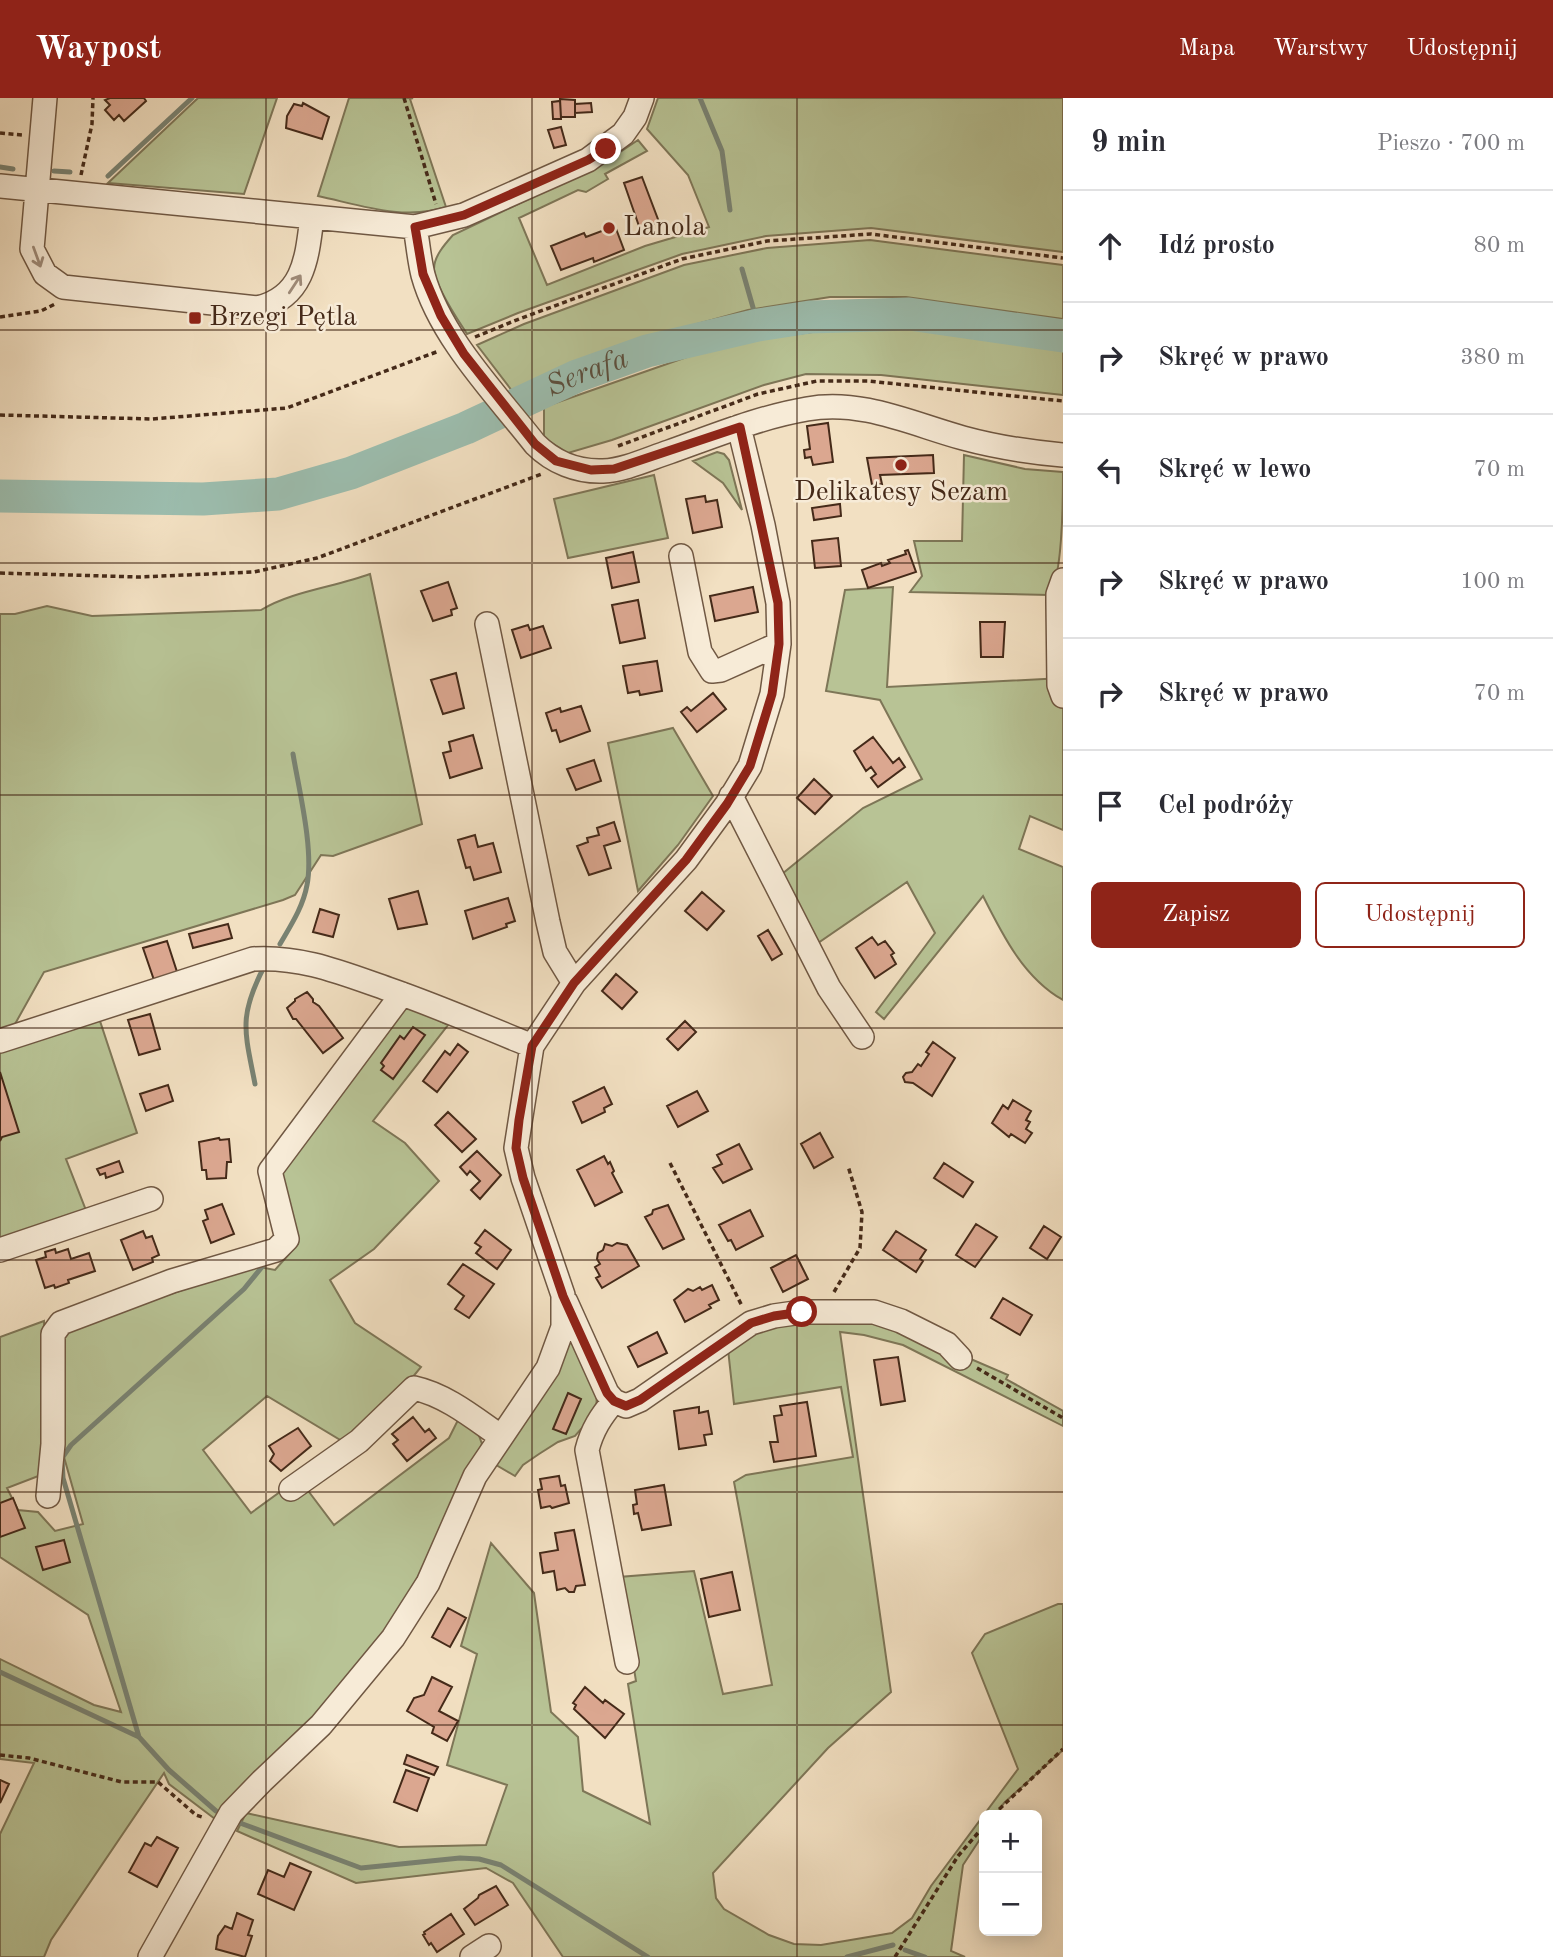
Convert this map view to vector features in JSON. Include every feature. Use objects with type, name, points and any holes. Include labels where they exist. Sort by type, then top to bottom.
[{"type":"street","points":[[46,98],[32,249],[39,266],[63,287],[258,308],[278,301],[295,285],[304,261],[312,217]]},
{"type":"street","points":[[0,186],[415,227],[442,222],[488,205],[588,160],[606,149],[631,125],[642,98]]},
{"type":"street","points":[[415,227],[426,285],[460,347],[535,444],[544,453],[566,465],[591,470],[614,469],[740,427],[806,409],[842,407],[886,414],[993,445],[1063,455]]},
{"type":"street","points":[[740,427],[778,603],[779,644],[772,694],[750,766],[732,796],[686,860],[574,983],[532,1046],[516,1148],[523,1178],[563,1296],[607,1393],[614,1401],[626,1406],[640,1400],[751,1323],[774,1316],[820,1311],[874,1312],[901,1321],[947,1345],[960,1358]]},
{"type":"street","points":[[681,556],[701,652],[712,671],[721,670],[779,644]]},
{"type":"street","points":[[1063,580],[1058,594],[1059,685],[1063,696]]},
{"type":"street","points":[[487,624],[555,952],[574,983]]},
{"type":"street","points":[[732,796],[829,988],[862,1037]]},
{"type":"street","points":[[0,1041],[253,959],[279,958],[324,966],[532,1046]]},
{"type":"street","points":[[48,1496],[53,1444],[53,1334],[61,1324],[172,1281],[276,1250],[287,1239],[270,1171],[402,994]]},
{"type":"street","points":[[0,1250],[151,1199]]},
{"type":"street","points":[[150,1957],[223,1826],[241,1801],[321,1725],[393,1638],[428,1583],[475,1476],[548,1368],[563,1327],[563,1296]]},
{"type":"street","points":[[291,1489],[359,1441],[414,1388],[426,1390],[456,1406],[500,1436]]},
{"type":"street","points":[[614,1401],[600,1417],[591,1434],[587,1450],[627,1662]]},
{"type":"path","points":[[77,194],[90,134],[93,98]]},
{"type":"path","points":[[404,98],[442,222]]},
{"type":"path","points":[[0,415],[152,419],[287,408],[460,347],[519,318],[682,259],[766,241],[871,234],[1063,258]]},
{"type":"path","points":[[0,317],[41,311],[60,298]]},
{"type":"path","points":[[609,449],[758,394],[817,381],[868,381],[1063,401]]},
{"type":"path","points":[[0,573],[140,577],[254,572],[317,558],[566,465]]},
{"type":"path","points":[[670,1163],[751,1323]]},
{"type":"path","points":[[820,1311],[842,1281],[860,1248],[862,1212],[848,1166]]},
{"type":"path","points":[[960,1358],[1063,1418]]},
{"type":"path","points":[[998,1810],[1063,1749]]},
{"type":"path","points":[[0,1755],[29,1758],[122,1782],[158,1782],[196,1815],[223,1826]]},
{"type":"path","points":[[895,1957],[958,1856],[979,1832]]},
{"type":"green space","points":[[198,98],[277,98],[244,194],[108,183]]},
{"type":"green space","points":[[349,98],[413,98],[410,99],[446,207],[430,211],[398,212],[318,196]]},
{"type":"green space","points":[[658,98],[1063,98],[1063,252],[871,228],[766,236],[682,254],[467,334],[447,302],[434,269],[440,251],[453,235],[604,163],[638,140],[647,151],[605,174],[608,179],[586,192],[578,190],[519,218],[547,285],[645,246],[709,227],[688,175],[647,129]]},
{"type":"green space","points":[[870,240],[1063,265],[1063,319],[906,297],[830,297],[748,310],[614,347],[516,396],[477,345],[524,324],[684,265],[767,248]]},
{"type":"green space","points":[[922,324],[1063,347],[1063,395],[881,375],[806,374],[764,385],[612,440],[568,453],[544,438],[544,407],[724,344],[827,330]]},
{"type":"green space","points":[[717,452],[724,454],[729,460],[742,510],[723,483],[693,461]]},
{"type":"green space","points":[[964,455],[1025,469],[1063,472],[1060,556],[1054,586],[1049,595],[910,592],[922,576],[914,541],[962,541]]},
{"type":"green space","points":[[654,475],[668,538],[568,558],[554,499]]},
{"type":"green space","points":[[370,574],[422,824],[333,856],[321,855],[295,895],[283,900],[44,972],[10,1033],[0,1037],[0,614],[15,614],[47,606],[92,616],[261,610],[286,598]]},
{"type":"green space","points":[[893,587],[887,687],[1063,678],[1063,830],[1030,816],[1019,849],[1063,867],[1063,1000],[1037,980],[1016,955],[983,896],[884,1019],[876,1012],[935,933],[907,882],[818,943],[782,874],[863,808],[922,779],[880,700],[826,691],[845,590]]},
{"type":"green space","points":[[673,728],[713,796],[678,845],[638,891],[608,743]]},
{"type":"green space","points":[[405,1004],[448,1025],[373,1121],[405,1143],[439,1181],[374,1249],[330,1280],[355,1323],[421,1367],[389,1406],[347,1444],[267,1396],[203,1450],[251,1513],[284,1489],[306,1488],[334,1525],[449,1438],[459,1418],[478,1433],[482,1444],[432,1551],[394,1617],[341,1686],[300,1731],[215,1819],[169,1784],[164,1773],[51,1940],[44,1957],[0,1957],[0,1834],[34,1763],[0,1759],[0,1659],[94,1705],[121,1712],[88,1615],[0,1557],[0,1337],[44,1321],[46,1410],[41,1475],[7,1488],[18,1510],[38,1512],[55,1531],[83,1524],[62,1450],[64,1334],[81,1324],[254,1266],[275,1270],[298,1244],[280,1167]]},
{"type":"green space","points":[[98,1015],[137,1133],[66,1159],[87,1213],[0,1243],[0,1050]]},
{"type":"green space","points":[[836,1318],[892,1325],[1008,1375],[1006,1379],[1063,1411],[1063,1426],[903,1345],[840,1332],[891,1692],[828,1748],[713,1873],[716,1898],[724,1909],[769,1935],[794,1944],[821,1945],[892,1933],[912,1918],[931,1886],[979,1821],[979,1841],[963,1865],[951,1951],[965,1957],[563,1957],[513,1883],[486,1868],[356,1883],[237,1831],[246,1813],[399,1847],[486,1845],[507,1785],[447,1765],[477,1654],[461,1646],[491,1543],[534,1593],[551,1712],[578,1737],[583,1791],[650,1824],[628,1684],[636,1681],[619,1577],[694,1571],[723,1694],[772,1685],[734,1482],[746,1475],[853,1457],[841,1387],[734,1404],[728,1349],[759,1332],[792,1321]]},
{"type":"green space","points":[[575,1342],[597,1393],[596,1412],[575,1436],[558,1442],[539,1454],[523,1465],[515,1476],[491,1462],[570,1343]]},
{"type":"green space","points":[[1063,1604],[1063,1750],[999,1810],[988,1810],[1018,1769],[972,1653],[985,1634]]},
{"type":"building","points":[[144,98],[146,101],[124,121],[119,115],[114,120],[105,110],[110,105],[105,100]]},
{"type":"building","points":[[560,99],[575,100],[575,117],[561,117]]},
{"type":"building","points":[[560,101],[561,119],[553,119],[552,102]]},
{"type":"building","points":[[303,103],[329,117],[322,139],[286,128],[287,116],[294,104],[302,106]]},
{"type":"building","points":[[591,103],[592,112],[575,113],[575,104]]},
{"type":"building","points":[[561,127],[566,145],[554,148],[548,130]]},
{"type":"building","points":[[642,177],[659,222],[640,229],[624,183]]},
{"type":"building","points":[[615,226],[624,250],[594,262],[593,258],[561,270],[551,246],[584,233],[586,237]]},
{"type":"building","points":[[828,423],[833,462],[813,465],[811,457],[805,458],[804,450],[810,449],[807,426]]},
{"type":"building","name":"Delikatesy Sezam","points":[[933,455],[934,473],[880,475],[882,484],[872,485],[867,458]]},
{"type":"building","points":[[705,496],[706,502],[717,500],[722,527],[693,533],[686,499]]},
{"type":"building","points":[[840,504],[841,516],[814,520],[812,508]]},
{"type":"building","points":[[838,538],[841,566],[815,568],[812,541]]},
{"type":"building","points":[[908,550],[916,572],[868,588],[862,570],[881,563],[882,566],[890,563],[888,560],[906,554],[905,551]]},
{"type":"building","points":[[633,552],[639,582],[612,588],[606,558]]},
{"type":"building","points":[[448,582],[457,608],[451,610],[452,615],[433,621],[421,591]]},
{"type":"building","points":[[753,587],[758,612],[715,621],[710,596]]},
{"type":"building","points":[[638,600],[645,638],[620,643],[612,605]]},
{"type":"building","points":[[980,622],[1005,622],[1003,657],[981,657]]},
{"type":"building","points":[[528,625],[530,630],[543,626],[551,648],[521,658],[512,630]]},
{"type":"building","points":[[657,661],[662,691],[640,695],[639,691],[628,693],[623,666]]},
{"type":"building","points":[[456,673],[464,708],[443,714],[431,680]]},
{"type":"building","points":[[713,693],[726,709],[697,732],[681,712],[687,707],[691,711]]},
{"type":"building","points":[[581,706],[590,731],[560,742],[556,730],[552,731],[546,713],[560,708],[561,712]]},
{"type":"building","points":[[473,735],[482,768],[450,778],[443,753],[451,751],[449,742]]},
{"type":"building","points":[[873,737],[893,763],[899,758],[905,767],[878,787],[871,778],[876,774],[871,767],[866,771],[854,751]]},
{"type":"building","points":[[594,760],[601,781],[576,790],[567,769]]},
{"type":"building","points":[[814,779],[832,796],[815,814],[797,798]]},
{"type":"building","points":[[614,822],[620,841],[604,846],[611,868],[589,875],[577,846],[588,842],[587,838],[599,835],[597,828]]},
{"type":"building","points":[[475,835],[478,847],[493,843],[501,872],[474,880],[470,867],[466,868],[458,840]]},
{"type":"building","points":[[418,891],[427,924],[398,929],[389,899]]},
{"type":"building","points":[[702,892],[724,911],[707,930],[685,911]]},
{"type":"building","points":[[508,898],[515,921],[506,924],[507,927],[473,939],[465,911]]},
{"type":"building","points":[[320,909],[339,915],[333,937],[313,932]]},
{"type":"building","points":[[228,924],[232,938],[193,948],[189,934]]},
{"type":"building","points":[[768,930],[782,954],[772,960],[758,936]]},
{"type":"building","points":[[872,937],[878,945],[885,941],[894,953],[891,955],[896,964],[875,978],[856,948]]},
{"type":"building","points":[[167,941],[178,975],[155,983],[143,948]]},
{"type":"building","points":[[616,974],[637,992],[622,1009],[602,991]]},
{"type":"building","points":[[307,992],[343,1038],[323,1053],[296,1019],[293,1019],[287,1008]]},
{"type":"building","points":[[150,1014],[160,1049],[139,1055],[128,1020]]},
{"type":"building","points":[[685,1021],[696,1032],[678,1050],[667,1039]]},
{"type":"building","points":[[413,1027],[425,1035],[393,1079],[381,1070],[384,1066],[381,1063],[400,1036],[404,1039]]},
{"type":"building","points":[[933,1042],[955,1058],[932,1096],[913,1083],[905,1082],[903,1077],[912,1072],[918,1064],[921,1066]]},
{"type":"building","points":[[458,1044],[468,1052],[437,1092],[423,1081],[445,1051],[450,1055]]},
{"type":"building","points":[[0,1072],[19,1132],[2,1137],[0,1141]]},
{"type":"building","points":[[168,1085],[173,1101],[146,1111],[140,1094]]},
{"type":"building","points":[[604,1087],[612,1104],[604,1108],[605,1112],[582,1123],[573,1102]]},
{"type":"building","points":[[697,1091],[708,1111],[678,1127],[667,1106]]},
{"type":"building","points":[[1013,1100],[1031,1111],[1026,1120],[1030,1122],[1026,1129],[1032,1133],[1025,1143],[1011,1134],[1009,1137],[992,1123],[1003,1105],[1008,1109]]},
{"type":"building","points":[[448,1112],[476,1139],[462,1152],[435,1125]]},
{"type":"building","points":[[820,1133],[833,1157],[814,1168],[801,1144]]},
{"type":"building","points":[[229,1139],[231,1162],[227,1162],[226,1178],[207,1179],[206,1170],[202,1170],[199,1142]]},
{"type":"building","points":[[739,1144],[752,1169],[723,1183],[713,1168],[722,1164],[717,1155]]},
{"type":"building","points":[[477,1151],[501,1175],[480,1199],[471,1190],[480,1181],[470,1171],[467,1175],[460,1167]]},
{"type":"building","points":[[604,1156],[608,1164],[610,1162],[614,1171],[612,1173],[622,1192],[595,1206],[577,1170]]},
{"type":"building","points":[[119,1161],[123,1172],[106,1178],[105,1173],[100,1175],[97,1169]]},
{"type":"building","points":[[944,1163],[973,1182],[963,1197],[934,1178]]},
{"type":"building","points":[[222,1204],[234,1234],[211,1243],[203,1221],[208,1219],[205,1210]]},
{"type":"building","points":[[668,1205],[684,1239],[663,1249],[645,1217],[652,1214],[653,1210]]},
{"type":"building","points":[[750,1210],[763,1236],[736,1250],[719,1225]]},
{"type":"building","points":[[976,1224],[997,1237],[975,1267],[956,1255]]},
{"type":"building","points":[[1044,1226],[1061,1237],[1047,1259],[1030,1248]]},
{"type":"building","points":[[485,1230],[511,1250],[497,1269],[476,1253],[481,1247],[475,1243]]},
{"type":"building","points":[[143,1231],[146,1238],[152,1236],[159,1255],[152,1258],[153,1262],[133,1270],[121,1240]]},
{"type":"building","points":[[896,1231],[926,1250],[916,1272],[883,1250]]},
{"type":"building","points":[[617,1243],[627,1245],[639,1266],[602,1288],[596,1278],[600,1276],[595,1267],[600,1264],[598,1253],[603,1250],[605,1244],[612,1246]]},
{"type":"building","points":[[55,1249],[56,1253],[68,1249],[71,1259],[89,1253],[95,1271],[68,1280],[69,1283],[55,1288],[54,1285],[45,1288],[36,1260],[46,1257],[45,1252]]},
{"type":"building","points":[[796,1255],[808,1279],[783,1292],[771,1268]]},
{"type":"building","points":[[463,1264],[494,1284],[469,1318],[455,1309],[464,1296],[448,1284]]},
{"type":"building","points":[[712,1285],[719,1300],[709,1305],[711,1308],[685,1322],[674,1300],[688,1289],[693,1291],[700,1287],[702,1290]]},
{"type":"building","points":[[1003,1298],[1032,1315],[1020,1335],[991,1318]]},
{"type":"building","points":[[657,1332],[667,1353],[638,1367],[628,1347]]},
{"type":"building","points":[[898,1357],[905,1401],[881,1405],[874,1360]]},
{"type":"building","points":[[568,1393],[581,1399],[566,1434],[553,1429]]},
{"type":"building","points":[[807,1402],[816,1456],[774,1462],[770,1442],[778,1442],[774,1416],[782,1415],[780,1406]]},
{"type":"building","points":[[699,1407],[699,1413],[708,1411],[712,1434],[704,1435],[706,1445],[679,1449],[674,1411]]},
{"type":"building","points":[[413,1417],[425,1432],[429,1429],[436,1438],[407,1461],[393,1444],[398,1440],[392,1434]]},
{"type":"building","points":[[298,1428],[311,1446],[281,1471],[270,1461],[274,1454],[269,1446]]},
{"type":"building","points":[[559,1476],[561,1486],[565,1485],[569,1503],[541,1508],[538,1490],[542,1489],[540,1479]]},
{"type":"building","points":[[664,1485],[671,1525],[642,1530],[638,1513],[634,1514],[633,1505],[637,1504],[635,1490]]},
{"type":"building","points":[[13,1498],[25,1528],[0,1537],[0,1503]]},
{"type":"building","points":[[574,1530],[585,1585],[576,1586],[574,1592],[565,1588],[557,1590],[554,1571],[543,1573],[540,1553],[558,1550],[555,1533]]},
{"type":"building","points":[[64,1540],[70,1562],[43,1570],[36,1547]]},
{"type":"building","points":[[732,1572],[740,1610],[709,1617],[701,1579]]},
{"type":"building","points":[[448,1608],[466,1618],[450,1647],[432,1637]]},
{"type":"building","points":[[432,1677],[452,1687],[439,1711],[458,1721],[447,1741],[432,1733],[434,1727],[407,1711],[414,1698],[424,1695]]},
{"type":"building","points":[[585,1687],[603,1703],[605,1700],[624,1714],[605,1738],[574,1709],[576,1705],[573,1703]]},
{"type":"building","points":[[407,1755],[438,1767],[434,1775],[404,1764]]},
{"type":"building","points":[[406,1770],[429,1778],[417,1811],[394,1802]]},
{"type":"building","points":[[0,1780],[9,1784],[0,1803]]},
{"type":"building","points":[[157,1837],[178,1848],[157,1887],[129,1872],[145,1843],[151,1846]]},
{"type":"building","points":[[290,1863],[311,1872],[294,1910],[258,1894],[268,1870],[284,1877]]},
{"type":"building","points":[[496,1886],[508,1905],[475,1925],[464,1909],[479,1895]]},
{"type":"building","points":[[237,1913],[253,1920],[248,1935],[252,1936],[245,1957],[216,1949],[218,1936],[225,1926],[232,1929]]},
{"type":"building","points":[[451,1914],[464,1934],[437,1952],[431,1943],[429,1945],[424,1932]]},
{"type":"waterway","points":[[108,176],[192,98]]},
{"type":"waterway","points":[[700,98],[722,151],[730,210]]},
{"type":"waterway","points":[[0,167],[13,169]]},
{"type":"waterway","points":[[54,171],[70,172]]},
{"type":"waterway","points":[[742,269],[758,325]]},
{"type":"waterway","name":"Serafa","points":[[0,496],[203,499],[278,494],[351,473],[466,428],[577,376],[647,351],[758,325],[810,317],[909,314],[1063,336]]},
{"type":"waterway","points":[[280,944],[303,901],[309,871],[305,820],[293,754]]},
{"type":"waterway","points":[[255,1084],[246,1025],[250,999],[264,967]]},
{"type":"waterway","points":[[139,1737],[63,1478],[62,1458],[71,1445],[244,1289],[266,1262]]},
{"type":"waterway","points":[[0,1672],[139,1737],[169,1770],[216,1811]]},
{"type":"waterway","points":[[240,1823],[361,1868],[460,1858],[479,1859],[501,1865],[648,1957]]},
{"type":"waterway","points":[[847,1957],[893,1945]]},
{"type":"waterway","points":[[905,1950],[925,1957]]},
{"type":"place","name":"Lanola","points":[[609,228]]},
{"type":"place","name":"Brzegi Pętla","points":[[195,318]]},
{"type":"place","name":"Delikatesy Sezam","points":[[901,465]]},
{"type":"route","points":[[606,149],[588,160],[464,215],[415,227],[426,285],[464,354],[535,444],[556,461],[591,470],[614,469],[740,427],[778,603],[779,644],[772,694],[750,766],[732,796],[686,860],[574,983],[532,1046],[516,1148],[523,1178],[563,1296],[607,1393],[614,1401],[626,1406],[640,1400],[751,1323],[802,1312]]}]
